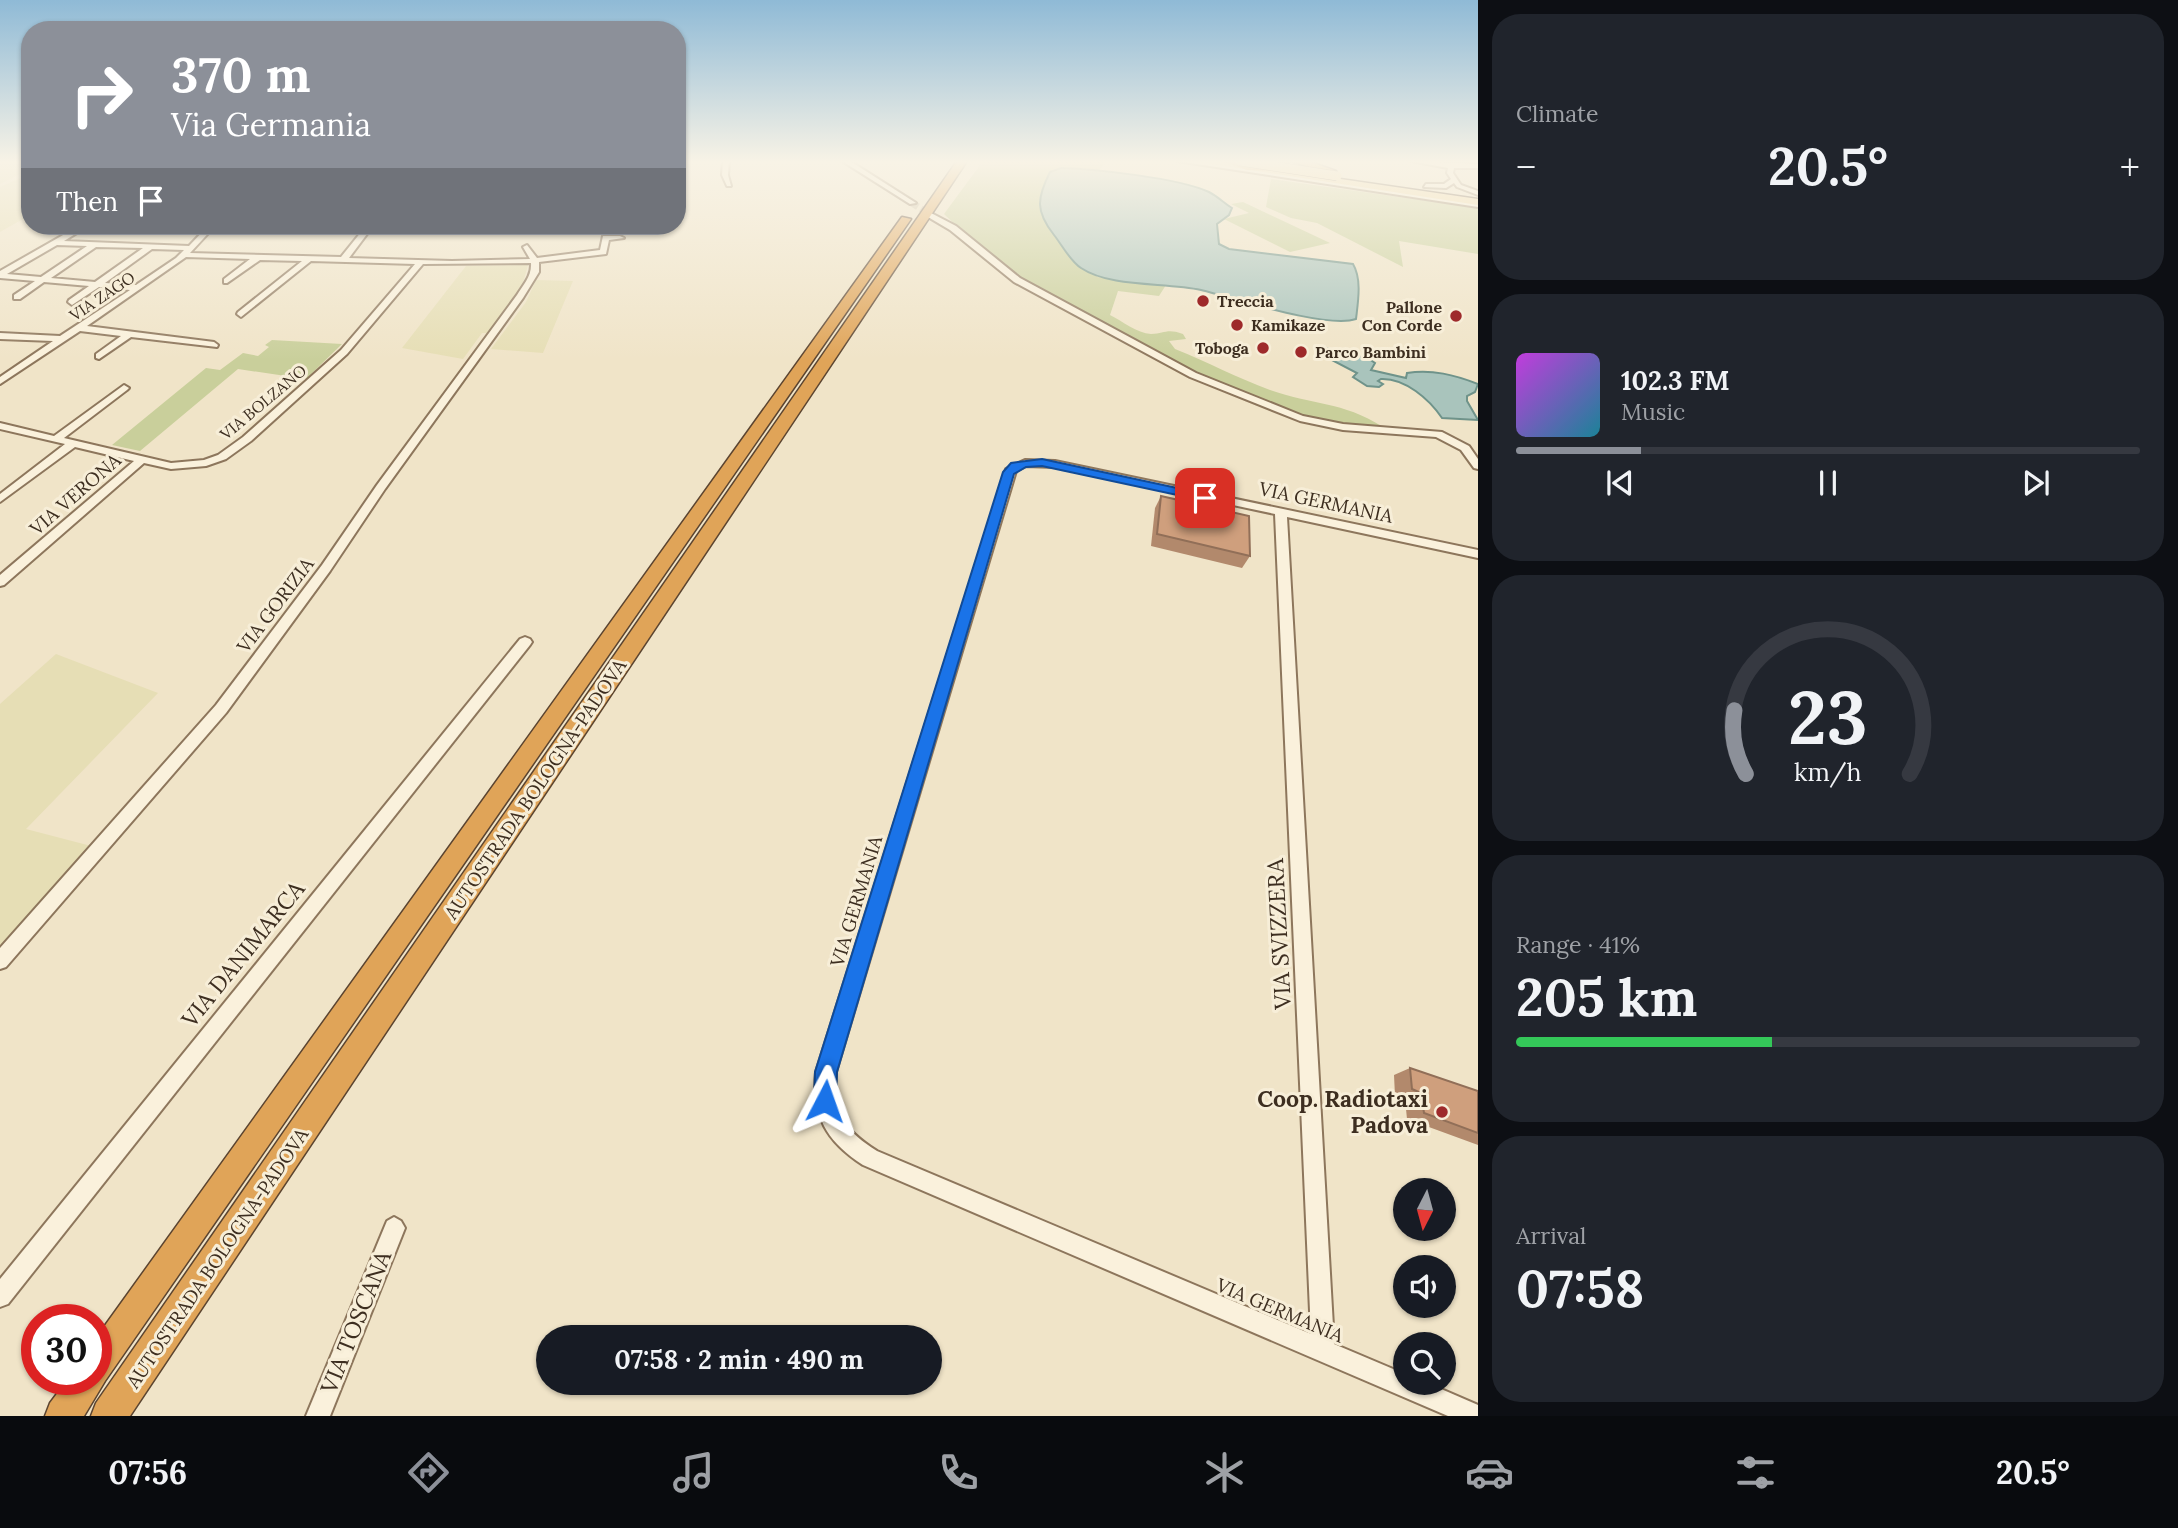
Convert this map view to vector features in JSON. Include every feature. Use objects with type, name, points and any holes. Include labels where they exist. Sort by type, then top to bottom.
[{"type":"highway","name":"AUTOSTRADA BOLOGNA-PADOVA","points":[[112,1345],[901,227]]},
{"type":"highway","name":"AUTOSTRADA BOLOGNA-PADOVA","points":[[109,1416],[917,227]]},
{"type":"highway","points":[[62,1416],[77,1395]]},
{"type":"street","points":[[951,227],[1017,280],[1193,375],[1300,418],[1343,427],[1438,434],[1465,448],[1478,466]]},
{"type":"street","points":[[0,275],[69,235]]},
{"type":"street","name":"VIA ZAGO","points":[[0,380],[139,288],[189,251],[204,235]]},
{"type":"street","points":[[343,260],[363,235]]},
{"type":"street","points":[[55,243],[149,247],[257,258],[420,263],[537,260],[603,253],[606,238],[621,238]]},
{"type":"street","points":[[16,297],[94,245]]},
{"type":"street","points":[[72,302],[149,247]]},
{"type":"street","points":[[527,247],[537,260]]},
{"type":"street","points":[[227,281],[257,258]]},
{"type":"street","points":[[241,314],[309,259]]},
{"type":"street","name":"VIA GORIZIA","points":[[0,961],[221,709],[326,568],[457,381],[495,334],[537,269],[537,260]]},
{"type":"street","name":"VIA BOLZANO","points":[[0,426],[141,460],[186,466],[206,463],[236,449],[344,352],[420,263]]},
{"type":"street","points":[[0,275],[139,288]]},
{"type":"street","points":[[79,328],[214,345]]},
{"type":"street","points":[[99,356],[130,334]]},
{"type":"street","points":[[0,336],[62,339]]},
{"type":"street","points":[[56,439],[124,388]]},
{"type":"street","points":[[0,499],[73,443]]},
{"type":"street","name":"VIA VERONA","points":[[0,582],[141,460]]},
{"type":"street","name":"VIA GERMANIA","points":[[1476,1416],[870,1158],[851,1147],[840,1135],[830,1119],[824,1088],[830,1059],[1009,472],[1016,466],[1025,463],[1055,464],[1478,554]]},
{"type":"street","name":"VIA SVIZZERA","points":[[1281,514],[1323,1352]]},
{"type":"street","name":"VIA DANIMARCA","points":[[0,1296],[525,642]]},
{"type":"street","name":"VIA TOSCANA","points":[[318,1416],[394,1228]]},
{"type":"shaded area","points":[[528,265],[521,290],[491,333],[482,333],[463,359],[402,348],[466,266]]},
{"type":"shaded area","points":[[536,280],[573,281],[543,353],[491,349],[526,302]]},
{"type":"shaded area","points":[[56,654],[158,693],[26,829],[95,847],[0,954],[0,704]]},
{"type":"green space","points":[[958,227],[1087,227],[1097,277],[1166,285],[1159,296],[1118,291],[1110,315],[1146,333],[1169,331],[1183,334],[1186,339],[1169,341],[1175,349],[1270,390],[1354,412],[1383,427],[1341,424],[1257,405],[1193,375],[1017,280]]},
{"type":"green space","points":[[1240,227],[1296,227],[1330,243],[1290,252]]},
{"type":"green space","points":[[1325,227],[1478,227],[1478,254],[1399,241],[1403,267]]},
{"type":"green space","points":[[272,340],[342,344],[306,379],[238,369],[140,451],[112,445],[206,368],[220,370],[243,353],[258,356],[269,347],[265,345]]},
{"type":"water","points":[[1049,227],[1217,227],[1219,244],[1229,249],[1353,264],[1358,284],[1356,319],[1324,320],[1201,290],[1107,279],[1081,268]]},
{"type":"water","points":[[1323,347],[1369,359],[1375,363],[1371,370],[1406,378],[1407,373],[1434,372],[1478,384],[1475,392],[1467,396],[1467,401],[1478,420],[1442,418],[1416,391],[1399,382],[1381,379],[1378,381],[1383,384],[1379,387],[1367,386],[1353,377],[1357,373],[1328,358]]},
{"type":"building","points":[[1161,496],[1249,516],[1250,556],[1157,534]]},
{"type":"building","points":[[1410,1068],[1478,1091],[1478,1133],[1424,1113],[1421,1093],[1412,1089]]},
{"type":"place","name":"Treccia","points":[[1203,301]]},
{"type":"place","name":"Pallone Con Corde","points":[[1456,316]]},
{"type":"place","name":"Kamikaze","points":[[1237,325]]},
{"type":"place","name":"Toboga","points":[[1263,348]]},
{"type":"place","name":"Parco Bambini","points":[[1301,352]]},
{"type":"place","name":"Coop. Radiotaxi Padova","points":[[1442,1112]]},
{"type":"route","points":[[825,1101],[826,1072],[1009,472],[1025,463],[1055,464],[1205,498]]}]
